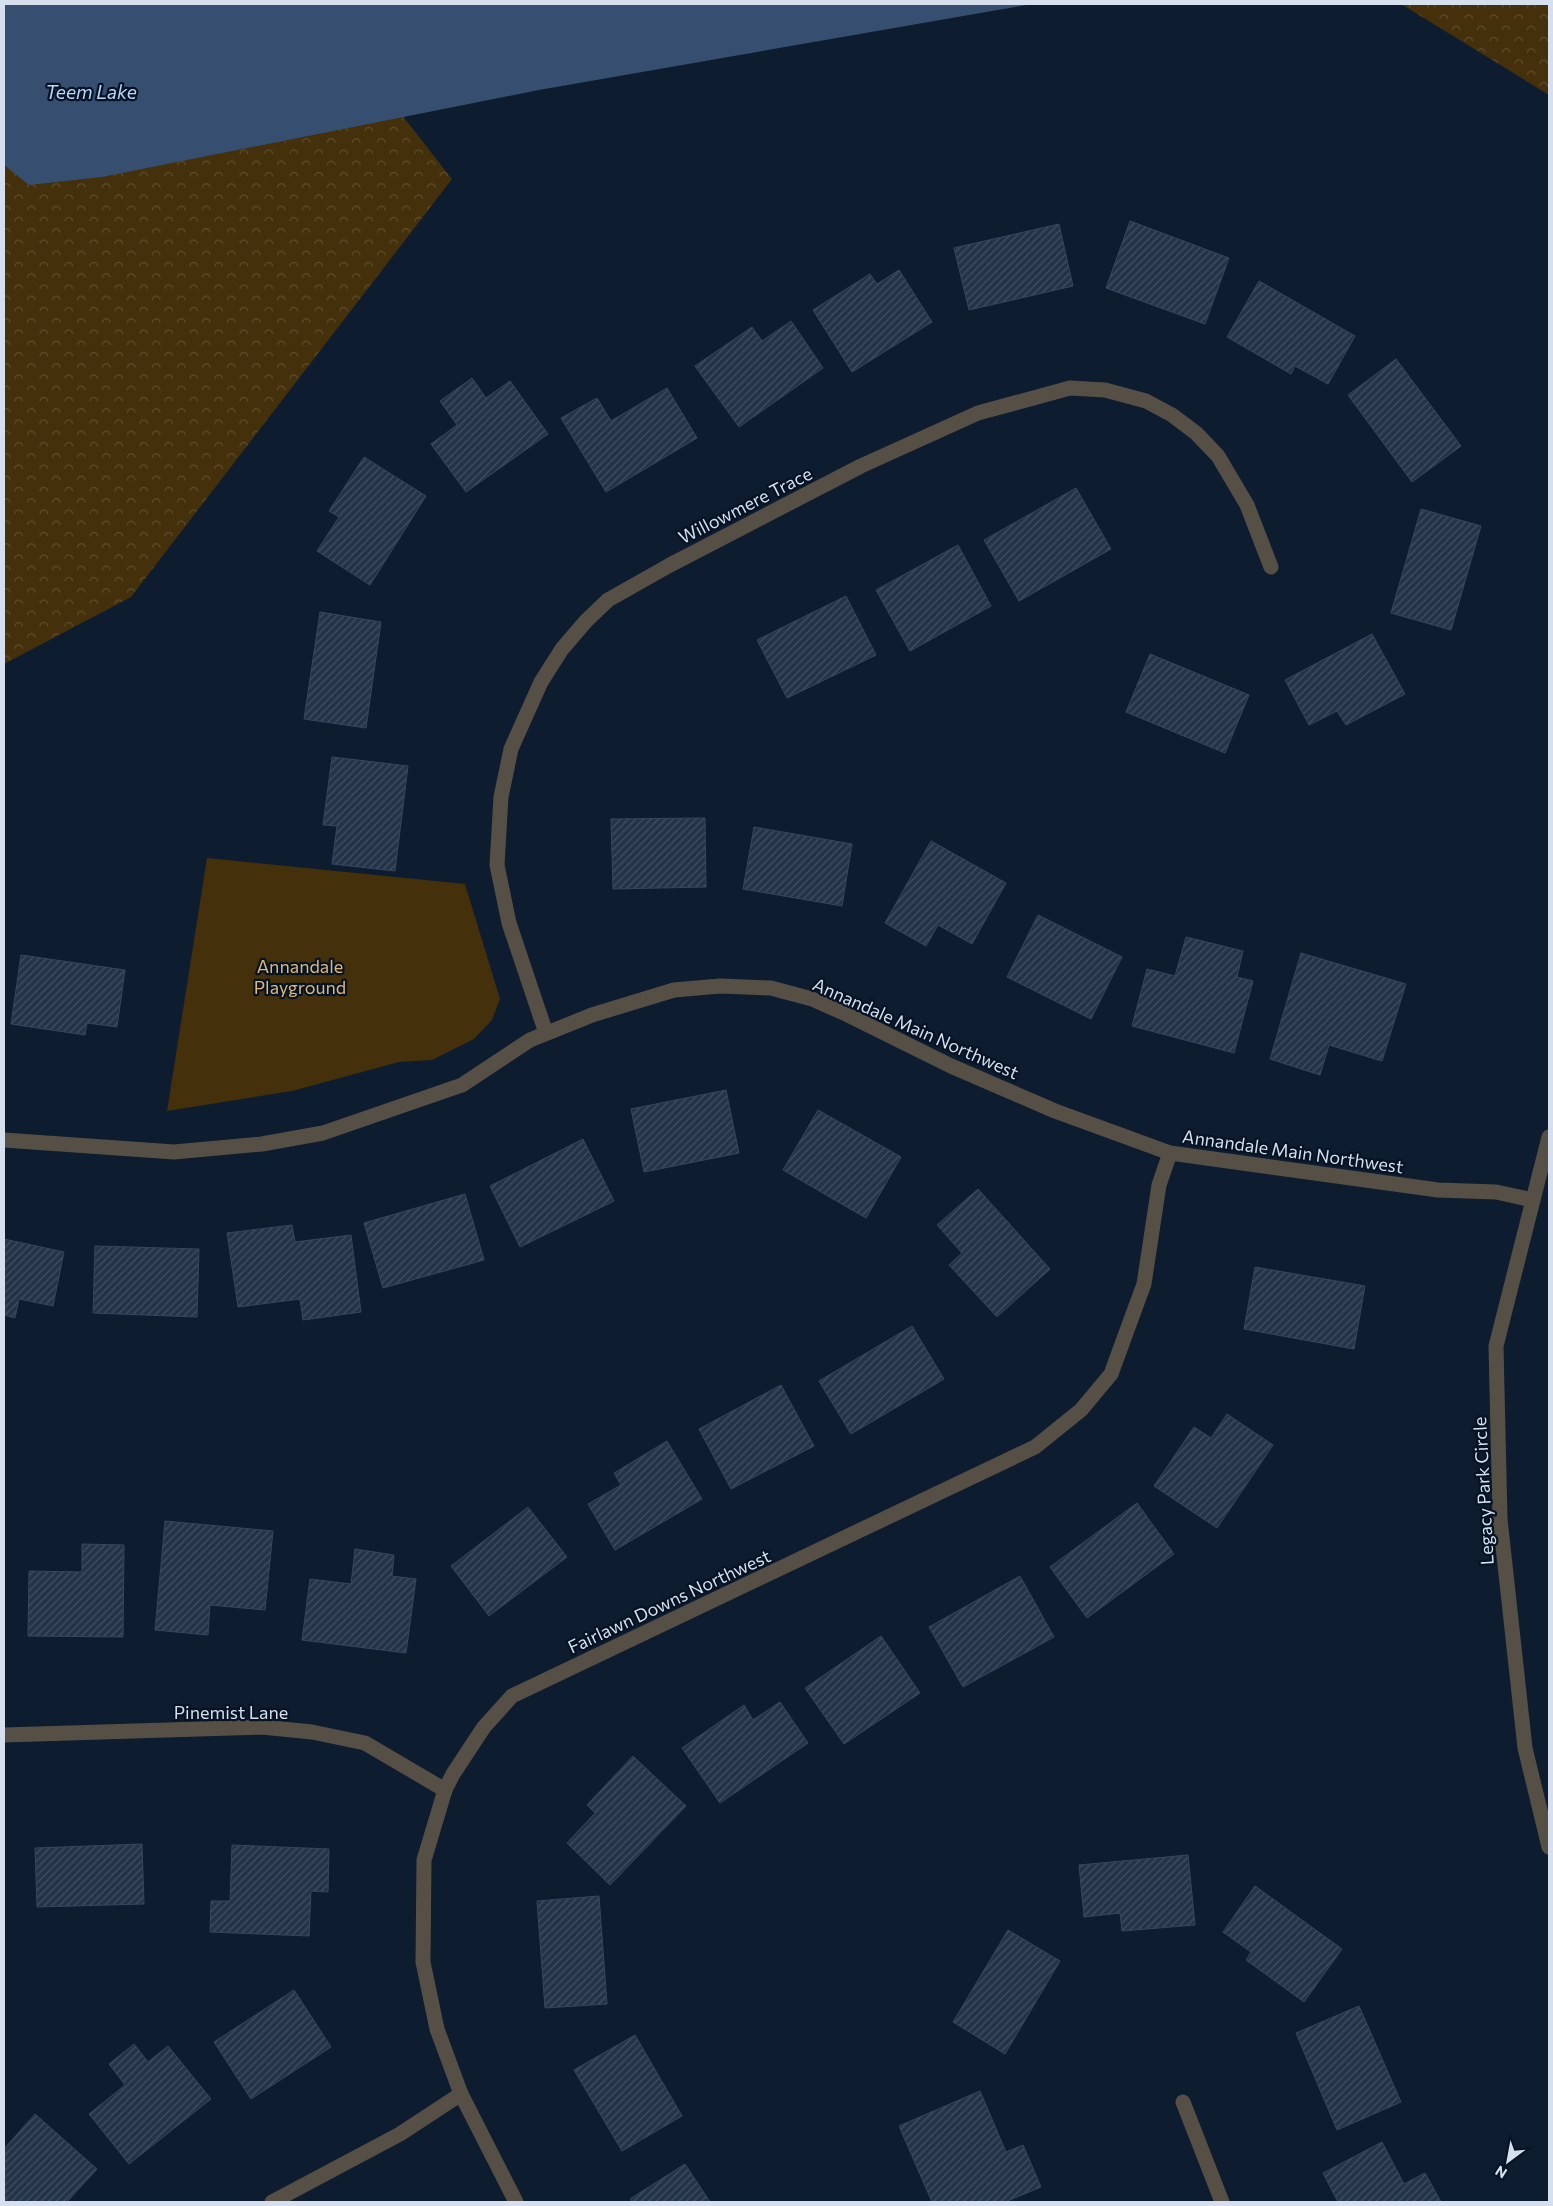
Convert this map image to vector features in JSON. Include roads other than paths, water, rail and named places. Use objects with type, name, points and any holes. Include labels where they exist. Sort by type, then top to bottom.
[{"type":"street","name":"Willowmere Trace","points":[[546,1033],[508,922],[497,866],[501,797],[511,749],[541,682],[562,649],[586,621],[608,600],[670,564],[860,466],[978,413],[1070,388],[1105,390],[1146,400],[1172,415],[1196,433],[1218,456],[1247,505],[1271,567]]},
{"type":"street","name":"Annandale Main Northwest","points":[[4,1140],[174,1152],[262,1144],[323,1133],[462,1085],[530,1040],[592,1015],[674,990],[720,986],[771,988],[812,999],[977,1078],[1055,1111],[1170,1153],[1438,1190],[1496,1192],[1533,1200]]},
{"type":"street","name":"Legacy Park Circle","points":[[1549,1136],[1496,1346],[1500,1500],[1525,1748],[1549,1847]]},
{"type":"street","name":"Fairlawn Downs Northwest","points":[[516,2202],[461,2094],[437,2030],[423,1962],[424,1860],[445,1790],[453,1774],[484,1727],[512,1696],[1035,1448],[1080,1410],[1111,1374],[1144,1284],[1159,1185],[1170,1153]]},
{"type":"street","name":"Pinemist Lane","points":[[4,1735],[262,1727],[312,1732],[364,1743],[445,1790]]},
{"type":"street","points":[[272,2202],[400,2134],[461,2094]]},
{"type":"street","points":[[1183,2102],[1222,2202]]},
{"type":"water","name":"Teem Lake","points":[[4,4],[1032,4],[539,90],[102,177],[29,185],[4,165]]},
{"type":"park label","name":"Annandale Playground","points":[[300,976]]}]
